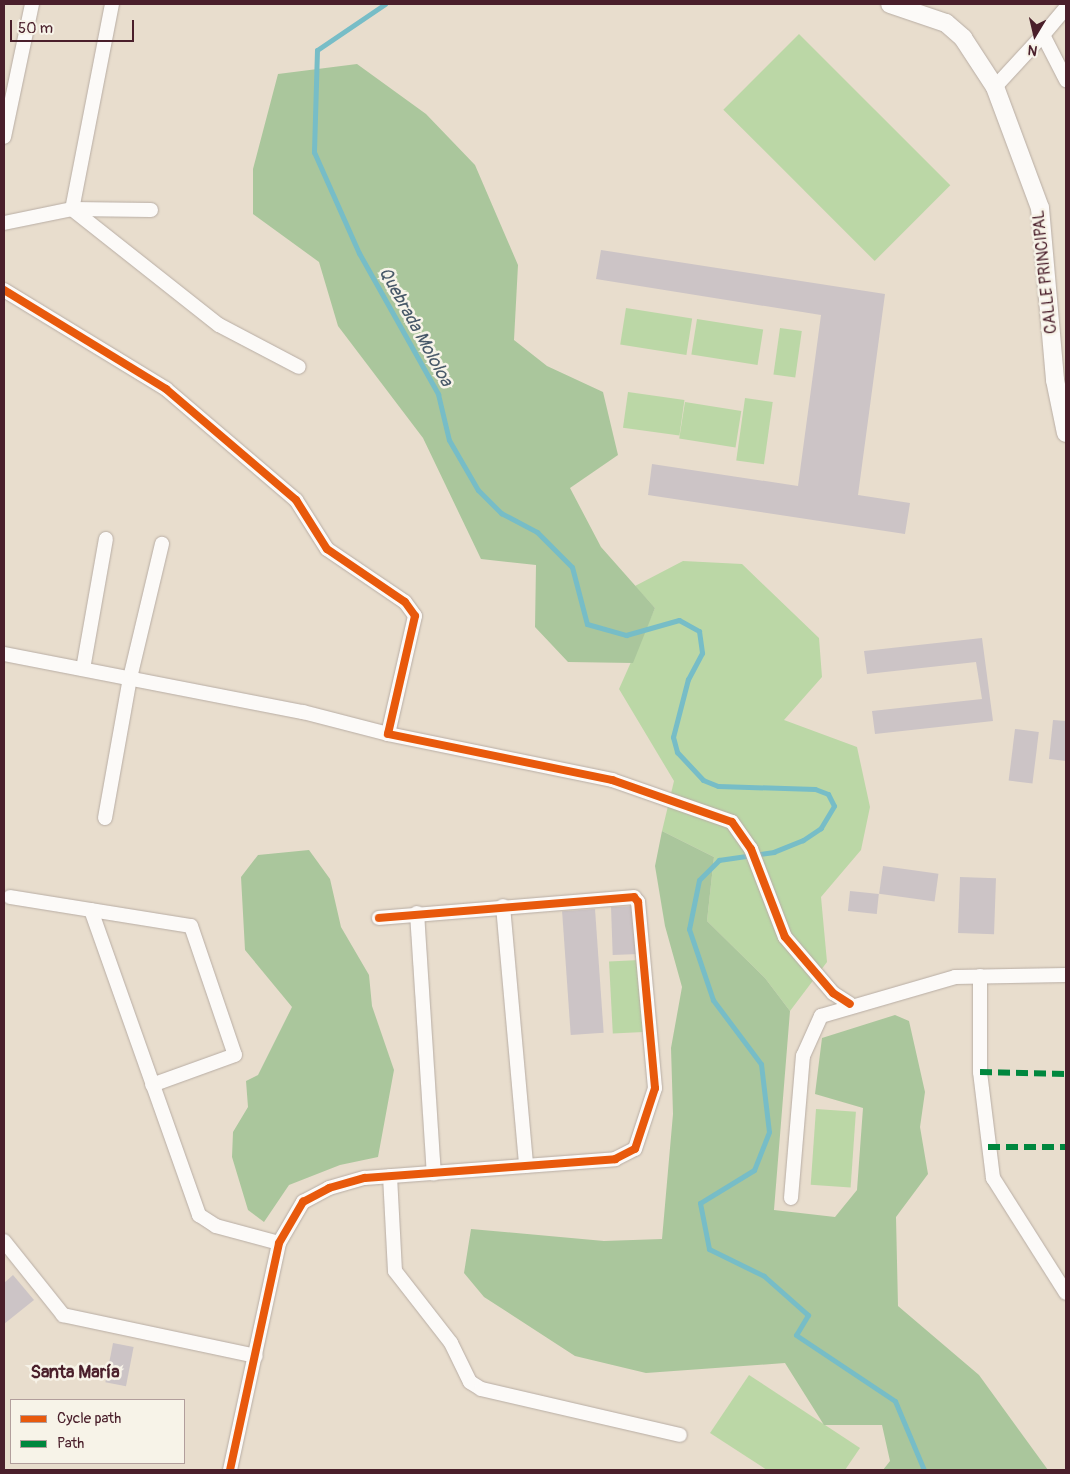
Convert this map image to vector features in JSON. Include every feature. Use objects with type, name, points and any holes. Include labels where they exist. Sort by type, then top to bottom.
[{"type":"street","points":[[4,137],[32,4]]},
{"type":"street","points":[[72,208],[112,4]]},
{"type":"street","name":"CALLE PRINCIPAL","points":[[890,4],[946,23],[963,38],[995,87],[1040,208],[1055,380],[1066,433]]},
{"type":"street","points":[[995,87],[1066,8]]},
{"type":"street","points":[[1043,35],[1066,80]]},
{"type":"street","points":[[72,208],[219,325],[299,366]]},
{"type":"street","points":[[4,223],[72,208],[151,210]]},
{"type":"street","points":[[4,290],[166,389],[296,500],[328,549],[405,602],[415,616],[388,734]]},
{"type":"street","points":[[83,670],[106,538]]},
{"type":"street","points":[[105,818],[130,678],[162,544]]},
{"type":"street","points":[[4,654],[130,678],[612,780],[732,822],[751,849],[785,937],[833,993],[850,1004]]},
{"type":"street","points":[[10,897],[191,926],[234,1055],[152,1085]]},
{"type":"street","points":[[230,1470],[279,1243],[303,1202],[329,1188],[390,1176],[615,1159],[635,1149],[655,1088],[638,902],[626,897],[417,913],[379,918]]},
{"type":"street","points":[[503,906],[526,1166]]},
{"type":"street","points":[[92,910],[199,1215],[216,1226],[279,1243]]},
{"type":"street","points":[[417,913],[434,1173]]},
{"type":"street","points":[[791,1198],[803,1056],[821,1016],[850,1004],[954,977],[1066,975]]},
{"type":"street","points":[[980,976],[981,1081],[993,1178],[1066,1293]]},
{"type":"street","points":[[390,1176],[395,1271],[451,1343],[470,1382],[490,1392],[680,1435]]},
{"type":"street","points":[[4,1241],[63,1315],[256,1356]]},
{"type":"green space","points":[[799,34],[950,185],[875,261],[723,110]]},
{"type":"green space","points":[[357,64],[426,114],[475,165],[518,265],[514,340],[547,366],[603,392],[618,455],[570,488],[601,547],[655,608],[633,663],[568,662],[535,627],[536,565],[481,559],[423,438],[338,326],[319,262],[253,214],[253,169],[278,74]]},
{"type":"green space","points":[[626,308],[692,318],[686,355],[620,345]]},
{"type":"green space","points":[[697,319],[763,329],[758,365],[691,355]]},
{"type":"green space","points":[[780,328],[802,331],[795,378],[773,375]]},
{"type":"green space","points":[[628,392],[684,400],[679,436],[623,428]]},
{"type":"green space","points":[[745,398],[773,402],[764,464],[736,460]]},
{"type":"green space","points":[[685,402],[741,411],[736,447],[679,439]]},
{"type":"green space","points":[[683,561],[742,564],[819,638],[822,677],[784,720],[857,747],[870,807],[861,850],[821,897],[827,962],[790,1011],[765,978],[707,921],[714,857],[662,831],[674,781],[619,689],[655,608],[635,586]]},
{"type":"green space","points":[[662,831],[714,857],[707,921],[765,978],[790,1011],[774,1210],[835,1217],[857,1190],[863,1108],[815,1094],[822,1038],[895,1015],[909,1021],[925,1092],[920,1127],[928,1174],[896,1217],[898,1306],[979,1375],[1048,1470],[883,1470],[890,1461],[882,1425],[824,1425],[785,1363],[646,1373],[575,1356],[484,1297],[464,1273],[471,1229],[604,1241],[662,1239],[673,1114],[671,1048],[682,987],[665,926],[655,866]]},
{"type":"green space","points":[[309,850],[330,879],[341,927],[369,975],[372,1006],[394,1070],[378,1157],[340,1165],[289,1185],[264,1222],[248,1210],[232,1157],[233,1132],[248,1107],[246,1081],[258,1075],[292,1007],[245,950],[241,877],[258,855]]},
{"type":"green space","points":[[640,960],[644,1032],[613,1034],[609,962]]},
{"type":"green space","points":[[816,1109],[856,1112],[851,1188],[811,1185]]},
{"type":"green space","points":[[749,1375],[860,1448],[845,1470],[767,1470],[710,1433]]},
{"type":"building","points":[[601,250],[885,294],[858,495],[910,503],[905,534],[648,495],[652,464],[798,486],[821,315],[596,279]]},
{"type":"building","points":[[982,638],[993,721],[875,734],[872,711],[982,699],[976,662],[867,674],[864,651]]},
{"type":"building","points":[[1053,720],[1066,721],[1066,761],[1049,759]]},
{"type":"building","points":[[1015,729],[1039,732],[1032,784],[1009,781]]},
{"type":"building","points":[[883,866],[938,874],[935,902],[879,894]]},
{"type":"building","points":[[960,877],[996,878],[994,934],[958,933]]},
{"type":"building","points":[[850,891],[879,894],[877,914],[848,911]]},
{"type":"building","points":[[637,906],[639,954],[613,955],[611,907]]},
{"type":"building","points":[[595,909],[604,1033],[571,1035],[562,911]]},
{"type":"building","points":[[13,1275],[34,1300],[4,1324],[4,1283]]},
{"type":"building","points":[[113,1343],[134,1347],[126,1386],[105,1382]]},
{"type":"waterway","name":"Quebrada Mololoa","points":[[385,4],[317,50],[314,152],[359,253],[438,394],[449,440],[478,490],[501,513],[537,532],[572,567],[587,624],[626,635],[679,620],[699,631],[702,653],[688,679],[673,737],[677,752],[703,780],[718,786],[815,789],[828,794],[834,806],[821,828],[803,840],[774,852],[719,860],[699,880],[689,929],[713,1000],[761,1064],[769,1132],[754,1170],[700,1203],[709,1249],[764,1276],[808,1315],[796,1335],[895,1401],[924,1470]]},
{"type":"marked path","points":[[980,1072],[1066,1074]]},
{"type":"marked path","points":[[988,1147],[1066,1147]]},
{"type":"cycle path","points":[[4,290],[166,389],[296,500],[327,549],[405,602],[415,616],[388,734],[612,780],[732,822],[751,849],[785,937],[833,993],[850,1004]]},
{"type":"cycle path","points":[[230,1470],[279,1243],[303,1202],[329,1188],[365,1178],[615,1159],[635,1149],[655,1088],[638,902],[634,897],[379,918]]},
{"type":"district","name":"Santa María","points":[[75,1373]]}]
